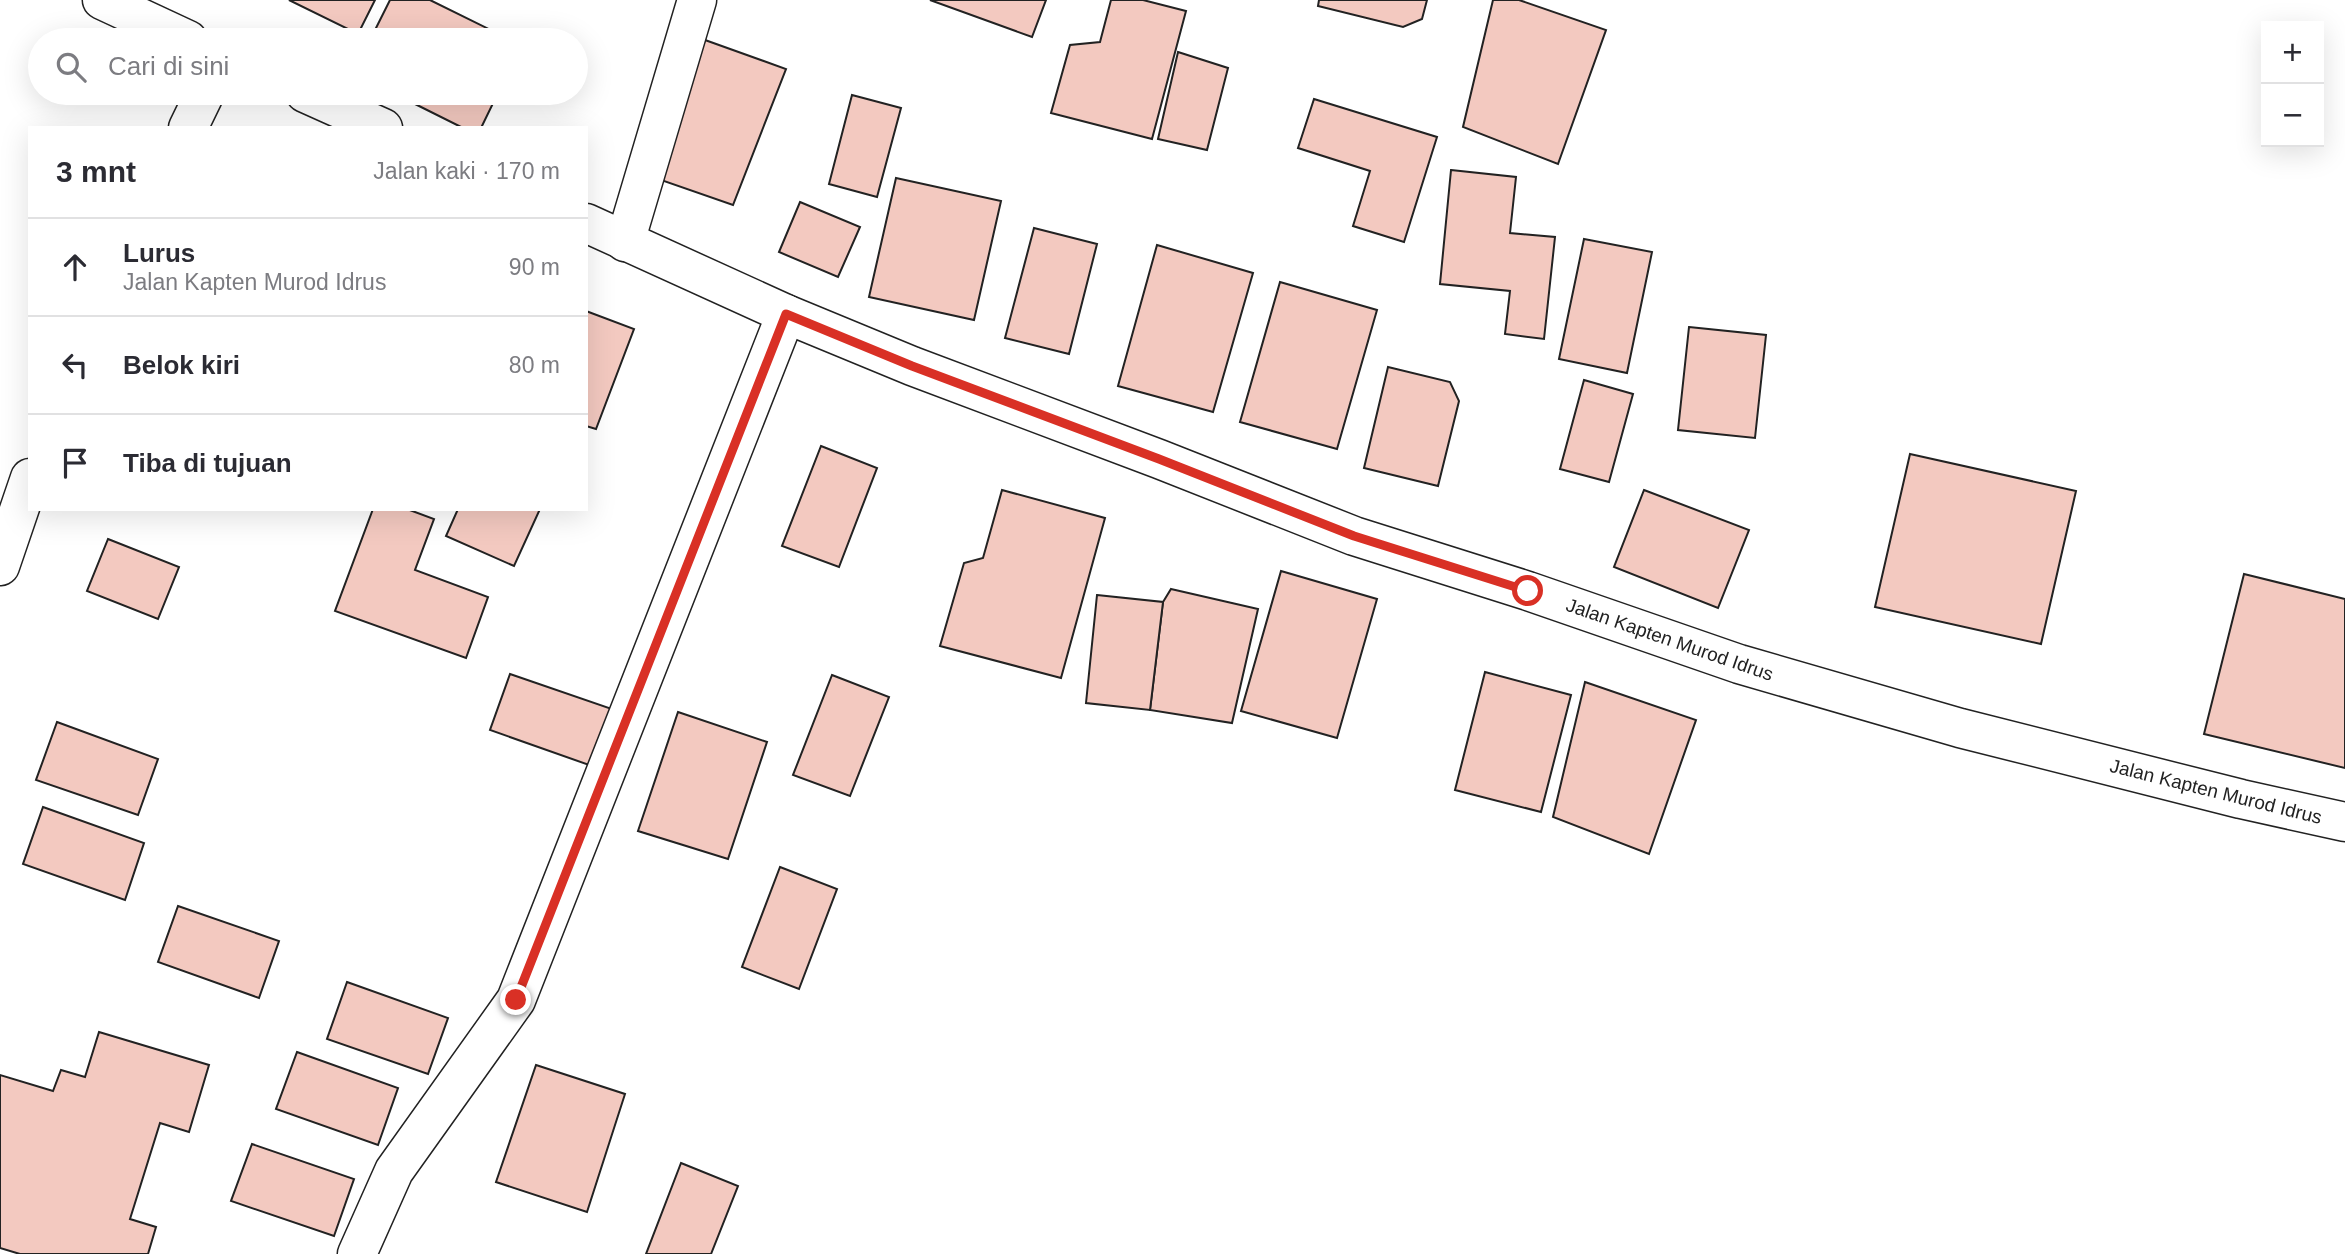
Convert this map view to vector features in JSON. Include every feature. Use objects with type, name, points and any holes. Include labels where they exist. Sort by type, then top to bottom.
[{"type":"street","points":[[102,0],[162,28]]},
{"type":"street","points":[[625,242],[696,0]]},
{"type":"street","points":[[189,126],[199,105]]},
{"type":"street","points":[[332,105],[379,126]]},
{"type":"street","name":"Jalan Kapten Murod Idrus","points":[[588,224],[786,314],[912,366],[1354,536],[1528,591],[1739,664],[1960,728],[2241,799],[2345,822]]},
{"type":"street","points":[[357,1254],[394,1171],[516,1000],[786,314]]},
{"type":"street","points":[[0,566],[28,484]]},
{"type":"building","points":[[289,0],[375,0],[361,28],[346,28]]},
{"type":"building","points":[[390,0],[430,0],[487,28],[376,28]]},
{"type":"building","points":[[930,0],[1046,0],[1032,37]]},
{"type":"building","points":[[1111,0],[1143,0],[1186,11],[1152,139],[1051,113],[1070,45],[1100,42]]},
{"type":"building","points":[[1319,0],[1427,0],[1422,19],[1403,27],[1318,6]]},
{"type":"building","points":[[1493,0],[1519,0],[1606,30],[1558,164],[1463,127]]},
{"type":"building","points":[[705,40],[786,69],[733,205],[658,179]]},
{"type":"building","points":[[1178,52],[1228,68],[1207,150],[1158,139]]},
{"type":"building","points":[[852,95],[901,108],[877,197],[829,184]]},
{"type":"building","points":[[1314,99],[1437,137],[1404,242],[1353,226],[1370,171],[1298,148]]},
{"type":"building","points":[[417,105],[492,105],[482,126],[459,126]]},
{"type":"building","points":[[1451,170],[1516,177],[1510,233],[1555,237],[1544,339],[1505,334],[1510,291],[1440,284]]},
{"type":"building","points":[[896,178],[1001,201],[974,320],[869,297]]},
{"type":"building","points":[[800,202],[860,227],[838,277],[779,252]]},
{"type":"building","points":[[1034,228],[1097,244],[1069,354],[1005,338]]},
{"type":"building","points":[[1584,239],[1652,252],[1627,373],[1559,359]]},
{"type":"building","points":[[1157,245],[1253,273],[1213,412],[1118,386]]},
{"type":"building","points":[[1280,282],[1377,310],[1337,449],[1240,422]]},
{"type":"building","points":[[588,312],[634,329],[596,429],[588,427]]},
{"type":"building","points":[[1689,327],[1766,335],[1755,438],[1678,430]]},
{"type":"building","points":[[1388,367],[1450,382],[1459,401],[1438,486],[1364,468]]},
{"type":"building","points":[[1584,380],[1633,394],[1609,482],[1560,469]]},
{"type":"building","points":[[821,446],[877,468],[839,567],[782,546]]},
{"type":"building","points":[[1910,454],[2076,491],[2041,644],[1875,607]]},
{"type":"building","points":[[1002,490],[1105,518],[1061,678],[940,646],[964,563],[983,558]]},
{"type":"building","points":[[1644,490],[1749,530],[1718,608],[1614,567]]},
{"type":"building","points":[[372,511],[412,511],[434,519],[415,570],[488,597],[466,658],[335,611]]},
{"type":"building","points":[[457,511],[539,511],[514,566],[446,536]]},
{"type":"building","points":[[108,539],[179,567],[158,619],[87,591]]},
{"type":"building","points":[[1281,571],[1377,599],[1337,738],[1241,711]]},
{"type":"building","points":[[2244,574],[2345,599],[2345,768],[2204,734]]},
{"type":"building","points":[[1171,589],[1258,609],[1232,723],[1150,710],[1163,602]]},
{"type":"building","points":[[1097,595],[1163,602],[1150,710],[1086,703]]},
{"type":"building","points":[[1485,672],[1571,695],[1541,812],[1455,790]]},
{"type":"building","points":[[510,674],[612,709],[592,766],[490,730]]},
{"type":"building","points":[[832,675],[889,697],[850,796],[793,775]]},
{"type":"building","points":[[1585,682],[1696,720],[1649,854],[1553,817]]},
{"type":"building","points":[[678,712],[767,742],[728,859],[638,831]]},
{"type":"building","points":[[57,722],[158,759],[138,815],[36,780]]},
{"type":"building","points":[[43,807],[144,843],[125,900],[23,864]]},
{"type":"building","points":[[780,867],[837,889],[799,989],[742,967]]},
{"type":"building","points":[[178,906],[279,941],[259,998],[158,962]]},
{"type":"building","points":[[347,982],[448,1018],[428,1074],[327,1039]]},
{"type":"building","points":[[99,1032],[209,1065],[189,1132],[160,1123],[130,1219],[156,1227],[148,1254],[20,1254],[0,1248],[0,1075],[53,1091],[61,1070],[85,1077]]},
{"type":"building","points":[[297,1052],[398,1088],[378,1145],[276,1109]]},
{"type":"building","points":[[536,1065],[625,1094],[587,1212],[496,1182]]},
{"type":"building","points":[[252,1144],[354,1179],[334,1236],[231,1201]]},
{"type":"building","points":[[681,1163],[738,1186],[711,1254],[646,1254]]},
{"type":"route","points":[[516,1000],[786,314],[912,366],[1354,536],[1528,591]]}]
